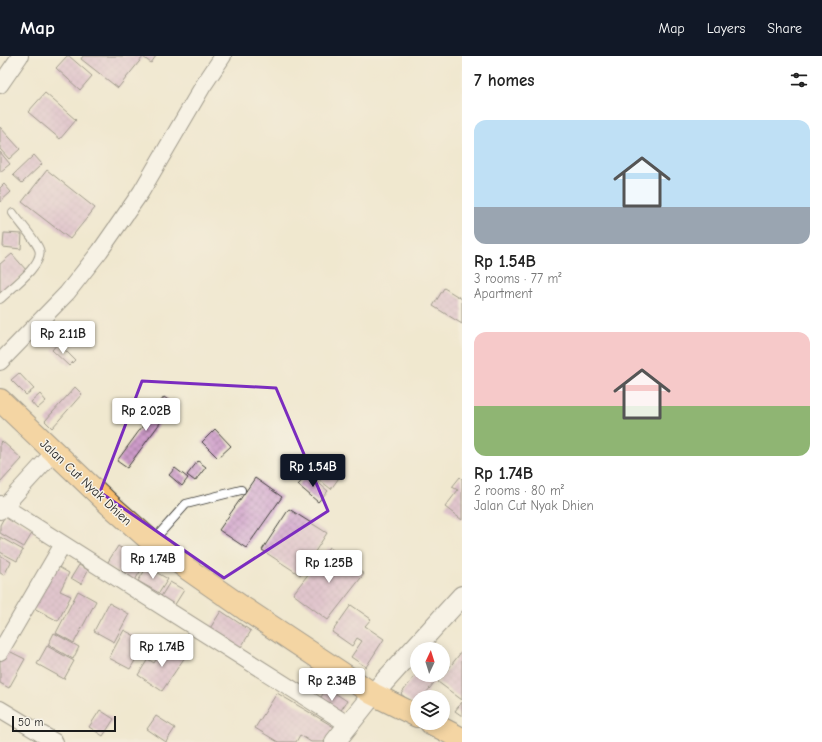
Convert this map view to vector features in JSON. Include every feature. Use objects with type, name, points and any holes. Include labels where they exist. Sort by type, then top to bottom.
[{"type":"main road","name":"Jalan Cut Nyak Dhien","points":[[0,400],[110,505],[152,542],[188,570],[373,694],[410,712]]},
{"type":"main road","points":[[445,730],[462,739]]},
{"type":"street","points":[[0,85],[20,56]]},
{"type":"street","points":[[0,362],[67,293],[100,251],[141,192],[204,86],[224,56]]},
{"type":"street","points":[[54,452],[1,507],[63,544],[349,725]]},
{"type":"street","points":[[0,652],[63,544]]},
{"type":"street","points":[[335,742],[373,694],[462,596]]},
{"type":"street","points":[[0,709],[55,742]]},
{"type":"lane","points":[[0,299],[30,272],[37,264],[39,258],[40,250],[13,213]]},
{"type":"lane","points":[[152,542],[186,504],[241,490]]},
{"type":"highlighted area","points":[[142,381],[276,388],[328,511],[224,578],[100,492]]},
{"type":"building","points":[[67,56],[69,56],[92,76],[80,90],[56,68]]},
{"type":"building","points":[[83,56],[156,56],[151,63],[143,57],[118,88],[81,59]]},
{"type":"building","points":[[45,93],[76,120],[60,139],[28,112]]},
{"type":"building","points":[[0,127],[20,149],[9,159],[0,149]]},
{"type":"building","points":[[0,152],[10,164],[0,172]]},
{"type":"building","points":[[34,155],[42,164],[22,183],[13,175]]},
{"type":"building","points":[[47,170],[95,208],[70,239],[22,202]]},
{"type":"building","points":[[4,184],[11,192],[0,202],[0,188]]},
{"type":"building","points":[[4,233],[22,234],[21,249],[3,247]]},
{"type":"building","points":[[12,254],[27,271],[0,293],[0,264]]},
{"type":"building","points":[[444,288],[462,299],[462,324],[433,306]]},
{"type":"building","points":[[58,343],[75,360],[69,366],[52,350]]},
{"type":"building","points":[[19,373],[34,389],[26,395],[11,380]]},
{"type":"building","points":[[75,387],[82,394],[52,428],[45,421]]},
{"type":"building","points":[[40,394],[46,401],[37,409],[31,402]]},
{"type":"building","points":[[164,397],[174,404],[127,468],[117,461]]},
{"type":"building","points":[[215,429],[231,446],[218,458],[202,442]]},
{"type":"building","points":[[2,441],[22,459],[0,483],[0,443]]},
{"type":"building","points":[[198,461],[206,467],[195,481],[187,475]]},
{"type":"building","points":[[329,462],[343,472],[331,489],[317,478]]},
{"type":"building","points":[[175,468],[188,478],[182,486],[169,475]]},
{"type":"building","points":[[308,474],[328,491],[318,502],[298,485]]},
{"type":"building","points":[[460,477],[462,479],[462,520],[445,507],[458,490],[452,487]]},
{"type":"building","points":[[255,478],[282,497],[246,548],[219,530]]},
{"type":"building","points":[[289,509],[327,533],[300,575],[262,550]]},
{"type":"building","points":[[6,514],[34,530],[24,547],[0,533],[0,525]]},
{"type":"building","points":[[0,537],[23,550],[17,561],[0,552]]},
{"type":"building","points":[[118,546],[145,563],[134,582],[106,565]]},
{"type":"building","points":[[329,547],[364,574],[328,620],[293,594]]},
{"type":"building","points":[[0,555],[11,562],[4,575],[0,573]]},
{"type":"building","points":[[55,565],[69,573],[60,591],[71,596],[58,621],[32,607]]},
{"type":"building","points":[[79,565],[88,570],[81,584],[71,578]]},
{"type":"building","points":[[147,567],[168,579],[159,593],[138,581]]},
{"type":"building","points":[[170,582],[184,590],[174,606],[160,598]]},
{"type":"building","points":[[78,591],[96,601],[74,643],[56,633]]},
{"type":"building","points":[[109,603],[129,614],[114,642],[94,631]]},
{"type":"building","points":[[351,605],[371,619],[365,626],[384,639],[366,667],[351,657],[362,641],[357,638],[352,646],[332,632]]},
{"type":"building","points":[[221,611],[251,631],[238,652],[207,633]]},
{"type":"building","points":[[124,630],[146,642],[130,669],[109,658]]},
{"type":"building","points":[[54,633],[79,647],[73,659],[48,645]]},
{"type":"building","points":[[166,644],[185,657],[162,691],[138,675],[148,659],[154,663]]},
{"type":"building","points":[[47,646],[74,661],[64,679],[37,664]]},
{"type":"building","points":[[5,649],[25,659],[9,688],[0,683],[0,659]]},
{"type":"building","points":[[462,651],[462,700],[438,682],[450,682],[450,666]]},
{"type":"building","points":[[410,682],[435,682],[428,690],[410,690],[410,701],[401,694]]},
{"type":"building","points":[[327,688],[347,701],[338,715],[317,703]]},
{"type":"building","points":[[277,693],[334,727],[324,742],[311,742],[300,735],[296,742],[278,742],[255,728]]},
{"type":"building","points":[[462,702],[462,716],[455,711]]},
{"type":"building","points":[[100,710],[114,719],[103,736],[89,727]]},
{"type":"building","points":[[156,716],[175,728],[166,742],[147,729]]}]
